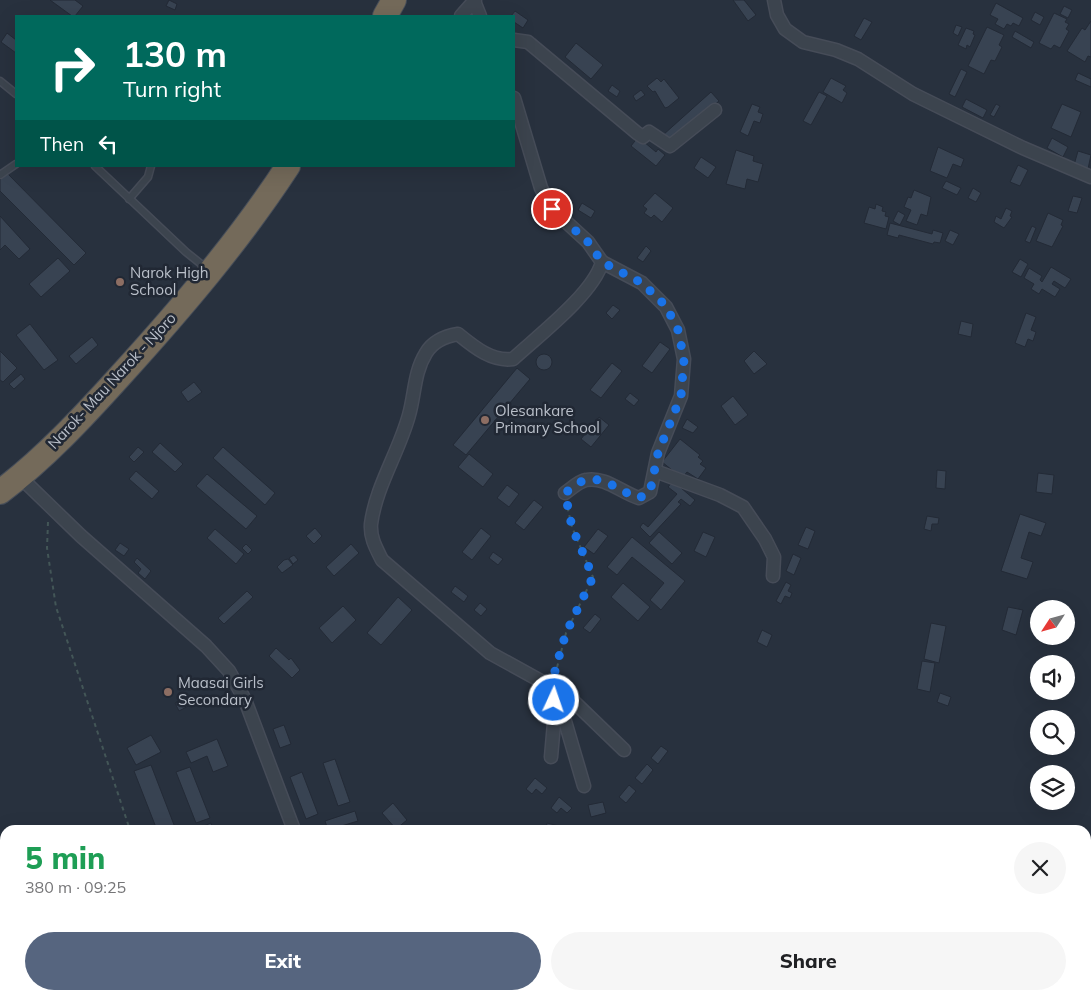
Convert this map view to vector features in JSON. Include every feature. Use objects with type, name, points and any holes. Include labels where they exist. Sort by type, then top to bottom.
[{"type":"highway","points":[[386,15],[394,0]]},
{"type":"highway","name":"Narok- Mau Narok - Njoro","points":[[0,492],[20,477],[91,408],[147,346],[248,222],[287,167]]},
{"type":"street","points":[[774,0],[777,15],[785,29],[803,42],[836,50],[858,59],[921,98],[1023,148],[1091,177]]},
{"type":"street","points":[[462,15],[474,1],[480,15]]},
{"type":"street","points":[[515,40],[528,42],[643,137],[649,132],[670,146],[716,110]]},
{"type":"street","points":[[515,101],[540,188],[552,209],[588,242],[602,262],[642,283],[666,306],[678,330],[684,359],[681,396],[658,453],[650,492],[639,498],[626,494],[608,482],[586,480],[565,493]]},
{"type":"street","points":[[584,786],[562,711],[553,691],[540,679],[490,654],[382,560],[372,539],[371,525],[383,483],[409,415],[416,377],[427,352],[444,337],[458,334],[474,348],[501,361],[513,359],[589,286],[599,272],[602,262]]},
{"type":"street","points":[[655,471],[720,495],[743,507],[765,539],[774,557],[773,576]]},
{"type":"street","points":[[20,477],[81,536],[206,646],[230,670],[245,700],[292,825]]},
{"type":"street","points":[[553,691],[568,696],[624,750]]},
{"type":"street","points":[[550,757],[554,723],[553,691]]},
{"type":"lane","points":[[0,81],[15,93]]},
{"type":"lane","points":[[0,175],[15,165]]},
{"type":"lane","points":[[96,167],[186,252],[209,270]]},
{"type":"lane","points":[[129,199],[148,176],[151,167]]},
{"type":"path","points":[[553,691],[555,670],[566,633],[593,577],[572,527],[565,493]]},
{"type":"path","points":[[49,505],[47,548],[56,607],[128,825]]},
{"type":"building","points":[[50,0],[75,0],[83,6],[76,15],[71,15]]},
{"type":"building","points":[[169,0],[177,4],[175,10],[166,6]]},
{"type":"building","points":[[733,0],[744,0],[756,15],[748,21]]},
{"type":"building","points":[[996,3],[1023,18],[1019,26],[1013,23],[1011,26],[1007,24],[1004,29],[995,24],[998,19],[990,15]]},
{"type":"building","points":[[1064,6],[1072,10],[1068,18],[1060,14]]},
{"type":"building","points":[[515,11],[528,20],[523,28],[515,23],[515,15],[512,15]]},
{"type":"building","points":[[1035,12],[1044,17],[1040,25],[1031,20]]},
{"type":"building","points":[[1054,13],[1067,19],[1065,22],[1069,24],[1066,29],[1069,31],[1060,48],[1054,45],[1051,49],[1039,43]]},
{"type":"building","points":[[864,18],[872,22],[861,40],[854,36]]},
{"type":"building","points":[[1091,21],[1091,57],[1088,56],[1085,62],[1067,51],[1082,28],[1085,30]]},
{"type":"building","points":[[956,25],[962,27],[958,36],[953,33]]},
{"type":"building","points":[[987,27],[1004,35],[999,45],[1002,47],[995,61],[991,60],[984,74],[968,66]]},
{"type":"building","points":[[966,28],[974,31],[973,34],[975,35],[970,47],[967,45],[966,49],[958,45]]},
{"type":"building","points":[[1015,31],[1034,42],[1031,48],[1012,37]]},
{"type":"building","points":[[7,33],[15,39],[15,52],[1,42]]},
{"type":"building","points":[[576,43],[603,65],[591,79],[565,57]]},
{"type":"building","points":[[961,69],[967,72],[955,97],[949,94]]},
{"type":"building","points":[[1078,73],[1091,79],[1091,87],[1075,80]]},
{"type":"building","points":[[657,78],[661,82],[664,79],[679,98],[665,108],[655,91],[653,92],[647,86]]},
{"type":"building","points":[[831,78],[846,86],[843,90],[847,93],[842,103],[823,92]]},
{"type":"building","points":[[612,85],[620,91],[617,97],[608,91]]},
{"type":"building","points":[[641,90],[645,95],[636,101],[633,96]]},
{"type":"building","points":[[711,92],[719,101],[670,143],[663,135]]},
{"type":"building","points":[[819,92],[827,96],[811,125],[803,121]]},
{"type":"building","points":[[966,99],[987,110],[983,118],[962,107]]},
{"type":"building","points":[[752,104],[760,107],[758,112],[763,114],[760,123],[754,121],[748,136],[740,132]]},
{"type":"building","points":[[996,104],[1000,106],[994,117],[990,115]]},
{"type":"building","points":[[1062,104],[1081,112],[1071,137],[1051,128]]},
{"type":"building","points":[[638,137],[656,152],[658,149],[665,155],[656,166],[631,146]]},
{"type":"building","points":[[1052,138],[1068,147],[1063,157],[1047,148]]},
{"type":"building","points":[[938,147],[964,159],[961,167],[953,164],[947,178],[930,171]]},
{"type":"building","points":[[736,150],[754,156],[753,161],[763,164],[758,182],[747,179],[745,189],[726,184]]},
{"type":"building","points":[[1078,151],[1091,155],[1088,169],[1074,165]]},
{"type":"building","points":[[701,157],[716,167],[708,178],[694,168]]},
{"type":"building","points":[[1018,165],[1028,170],[1020,186],[1010,182]]},
{"type":"building","points":[[7,173],[86,253],[74,265],[0,191],[0,180]]},
{"type":"building","points":[[946,181],[961,188],[957,195],[942,188]]},
{"type":"building","points":[[973,188],[981,193],[976,202],[968,198]]},
{"type":"building","points":[[914,190],[931,197],[927,216],[921,214],[917,225],[906,221],[911,210],[904,207],[908,197],[911,198]]},
{"type":"building","points":[[655,193],[673,208],[662,222],[654,215],[651,218],[644,213],[647,209],[643,206]]},
{"type":"building","points":[[1073,196],[1082,198],[1077,213],[1068,211]]},
{"type":"building","points":[[582,203],[595,211],[591,218],[578,210]]},
{"type":"building","points":[[876,204],[883,207],[882,211],[886,212],[885,216],[889,217],[886,229],[864,223],[869,207],[875,209]]},
{"type":"building","points":[[1006,208],[1012,211],[1010,216],[1012,217],[1004,228],[994,222],[996,216],[1001,219]]},
{"type":"building","points":[[898,211],[905,215],[900,225],[893,221]]},
{"type":"building","points":[[1048,213],[1063,220],[1061,225],[1063,226],[1052,247],[1036,241]]},
{"type":"building","points":[[0,216],[30,249],[19,259],[5,245],[0,250]]},
{"type":"building","points":[[890,223],[932,234],[933,230],[943,233],[940,243],[934,242],[933,244],[899,235],[898,238],[887,235]]},
{"type":"building","points":[[1032,226],[1036,228],[1030,243],[1025,241]]},
{"type":"building","points":[[950,230],[959,234],[953,245],[945,241]]},
{"type":"building","points":[[646,246],[651,251],[643,262],[637,258]]},
{"type":"building","points":[[58,258],[70,271],[41,297],[29,284]]},
{"type":"building","points":[[1020,259],[1028,264],[1021,277],[1012,272]]},
{"type":"building","points":[[1051,267],[1071,279],[1065,288],[1054,281],[1052,284],[1060,289],[1055,297],[1042,289],[1039,294],[1031,289],[1034,284],[1024,278],[1029,268],[1042,276],[1040,280],[1042,282]]},
{"type":"building","points":[[613,305],[620,310],[612,319],[606,313]]},
{"type":"building","points":[[1026,313],[1036,317],[1031,330],[1036,332],[1033,341],[1028,339],[1025,347],[1015,343]]},
{"type":"building","points":[[961,321],[973,324],[971,337],[958,334]]},
{"type":"building","points":[[30,324],[58,360],[44,370],[16,335]]},
{"type":"building","points":[[92,337],[98,345],[76,364],[69,356]]},
{"type":"building","points":[[660,342],[670,349],[652,373],[642,366]]},
{"type":"building","points":[[0,351],[17,368],[3,382],[0,380]]},
{"type":"building","points":[[754,351],[767,364],[754,374],[744,361]]},
{"type":"building","points":[[541,354],[547,354],[552,359],[550,368],[541,370],[536,365],[536,359]]},
{"type":"building","points":[[612,363],[622,371],[601,398],[590,390]]},
{"type":"building","points":[[517,368],[530,379],[466,455],[453,445]]},
{"type":"building","points":[[21,374],[25,379],[14,389],[9,384]]},
{"type":"building","points":[[194,382],[202,392],[188,402],[181,392]]},
{"type":"building","points":[[630,393],[639,400],[634,406],[625,399]]},
{"type":"building","points":[[733,396],[748,415],[735,425],[721,406]]},
{"type":"building","points":[[599,417],[609,425],[591,447],[581,439]]},
{"type":"building","points":[[687,419],[698,427],[693,433],[682,428]]},
{"type":"building","points":[[680,439],[700,455],[698,457],[703,461],[700,464],[706,468],[698,479],[687,472],[682,478],[662,462]]},
{"type":"building","points":[[160,443],[183,464],[175,472],[152,452]]},
{"type":"building","points":[[138,447],[144,452],[134,462],[129,457]]},
{"type":"building","points":[[223,447],[275,493],[265,505],[213,458]]},
{"type":"building","points":[[469,454],[493,474],[483,487],[458,467]]},
{"type":"building","points":[[937,470],[946,471],[945,489],[936,488]]},
{"type":"building","points":[[136,471],[159,491],[152,499],[129,479]]},
{"type":"building","points":[[1038,473],[1054,475],[1052,494],[1036,492]]},
{"type":"building","points":[[207,474],[257,516],[246,529],[196,486]]},
{"type":"building","points":[[673,481],[695,500],[690,506],[681,499],[678,502],[681,504],[650,537],[640,527],[643,523],[648,527],[677,494],[668,487]]},
{"type":"building","points":[[507,485],[519,494],[509,507],[497,498]]},
{"type":"building","points":[[534,500],[543,507],[524,530],[515,523]]},
{"type":"building","points":[[1020,514],[1046,523],[1041,536],[1029,532],[1021,558],[1033,562],[1027,579],[1001,571]]},
{"type":"building","points":[[927,516],[939,518],[938,524],[932,524],[931,531],[924,529]]},
{"type":"building","points":[[806,527],[815,531],[808,549],[798,545]]},
{"type":"building","points":[[315,528],[322,536],[314,544],[306,536]]},
{"type":"building","points":[[481,528],[491,536],[472,560],[462,552]]},
{"type":"building","points":[[215,529],[244,554],[236,564],[207,538]]},
{"type":"building","points":[[598,529],[608,536],[594,554],[584,547]]},
{"type":"building","points":[[659,532],[682,553],[672,564],[649,543]]},
{"type":"building","points":[[703,532],[715,537],[706,557],[694,551]]},
{"type":"building","points":[[632,537],[685,581],[661,610],[650,600],[664,583],[632,557],[617,575],[607,567]]},
{"type":"building","points":[[120,543],[129,549],[124,556],[115,550]]},
{"type":"building","points":[[246,544],[252,550],[248,554],[242,548]]},
{"type":"building","points":[[351,544],[359,553],[334,576],[326,567]]},
{"type":"building","points":[[493,552],[503,559],[498,565],[489,558]]},
{"type":"building","points":[[793,554],[801,558],[794,575],[786,571]]},
{"type":"building","points":[[294,555],[298,560],[293,564],[289,558]]},
{"type":"building","points":[[137,558],[151,571],[145,579],[138,573],[141,569],[134,562]]},
{"type":"building","points":[[288,559],[293,565],[282,573],[277,567],[284,560]]},
{"type":"building","points":[[786,582],[791,585],[788,591],[792,593],[790,598],[785,596],[781,604],[776,601]]},
{"type":"building","points":[[623,583],[650,607],[638,621],[611,597]]},
{"type":"building","points":[[455,586],[468,596],[464,602],[451,592]]},
{"type":"building","points":[[247,591],[253,597],[224,624],[218,618]]},
{"type":"building","points":[[398,597],[412,610],[381,645],[367,633]]},
{"type":"building","points":[[480,603],[487,609],[481,616],[474,610]]},
{"type":"building","points":[[343,606],[356,620],[332,643],[319,628]]},
{"type":"building","points":[[1008,607],[1023,610],[1016,635],[1002,630]]},
{"type":"building","points":[[595,614],[601,619],[590,633],[583,628]]},
{"type":"building","points":[[931,623],[946,626],[939,663],[924,659]]},
{"type":"building","points":[[762,630],[772,635],[767,647],[757,642]]},
{"type":"building","points":[[276,648],[289,660],[291,658],[300,670],[292,678],[269,656]]},
{"type":"building","points":[[922,661],[935,663],[930,692],[917,689]]},
{"type":"building","points":[[940,693],[951,697],[948,706],[937,702]]},
{"type":"building","points":[[190,695],[194,703],[179,711],[175,703]]},
{"type":"building","points":[[284,725],[291,744],[280,748],[273,729]]},
{"type":"building","points":[[151,735],[161,752],[136,765],[127,748]]},
{"type":"building","points":[[217,739],[228,766],[213,772],[207,756],[191,763],[186,752]]},
{"type":"building","points":[[661,746],[668,751],[658,764],[651,758]]},
{"type":"building","points":[[335,759],[350,802],[338,806],[323,763]]},
{"type":"building","points":[[647,764],[653,770],[642,784],[635,778]]},
{"type":"building","points":[[151,765],[174,825],[155,825],[134,771]]},
{"type":"building","points":[[190,767],[210,818],[196,823],[176,772]]},
{"type":"building","points":[[302,772],[318,814],[306,819],[290,777]]},
{"type":"building","points":[[535,778],[547,788],[542,794],[536,789],[532,794],[526,789]]},
{"type":"building","points":[[629,785],[636,791],[626,803],[619,797]]},
{"type":"building","points":[[559,797],[572,808],[567,813],[561,808],[557,813],[551,808]]},
{"type":"building","points":[[603,802],[606,813],[591,817],[588,805]]},
{"type":"building","points":[[393,803],[407,820],[401,825],[392,825],[382,813]]},
{"type":"building","points":[[355,811],[358,821],[345,825],[326,825],[325,821]]},
{"type":"place","name":"Narok High School","points":[[120,282]]},
{"type":"place","name":"Olesankare Primary School","points":[[485,420]]},
{"type":"place","name":"Maasai Girls Secondary","points":[[168,692]]},
{"type":"route","points":[[552,209],[588,242],[602,262],[642,283],[666,306],[678,330],[684,359],[681,396],[658,453],[650,492],[639,498],[626,494],[608,482],[586,480],[565,493],[572,527],[593,577],[566,633],[555,670],[556,688],[554,700]]}]
